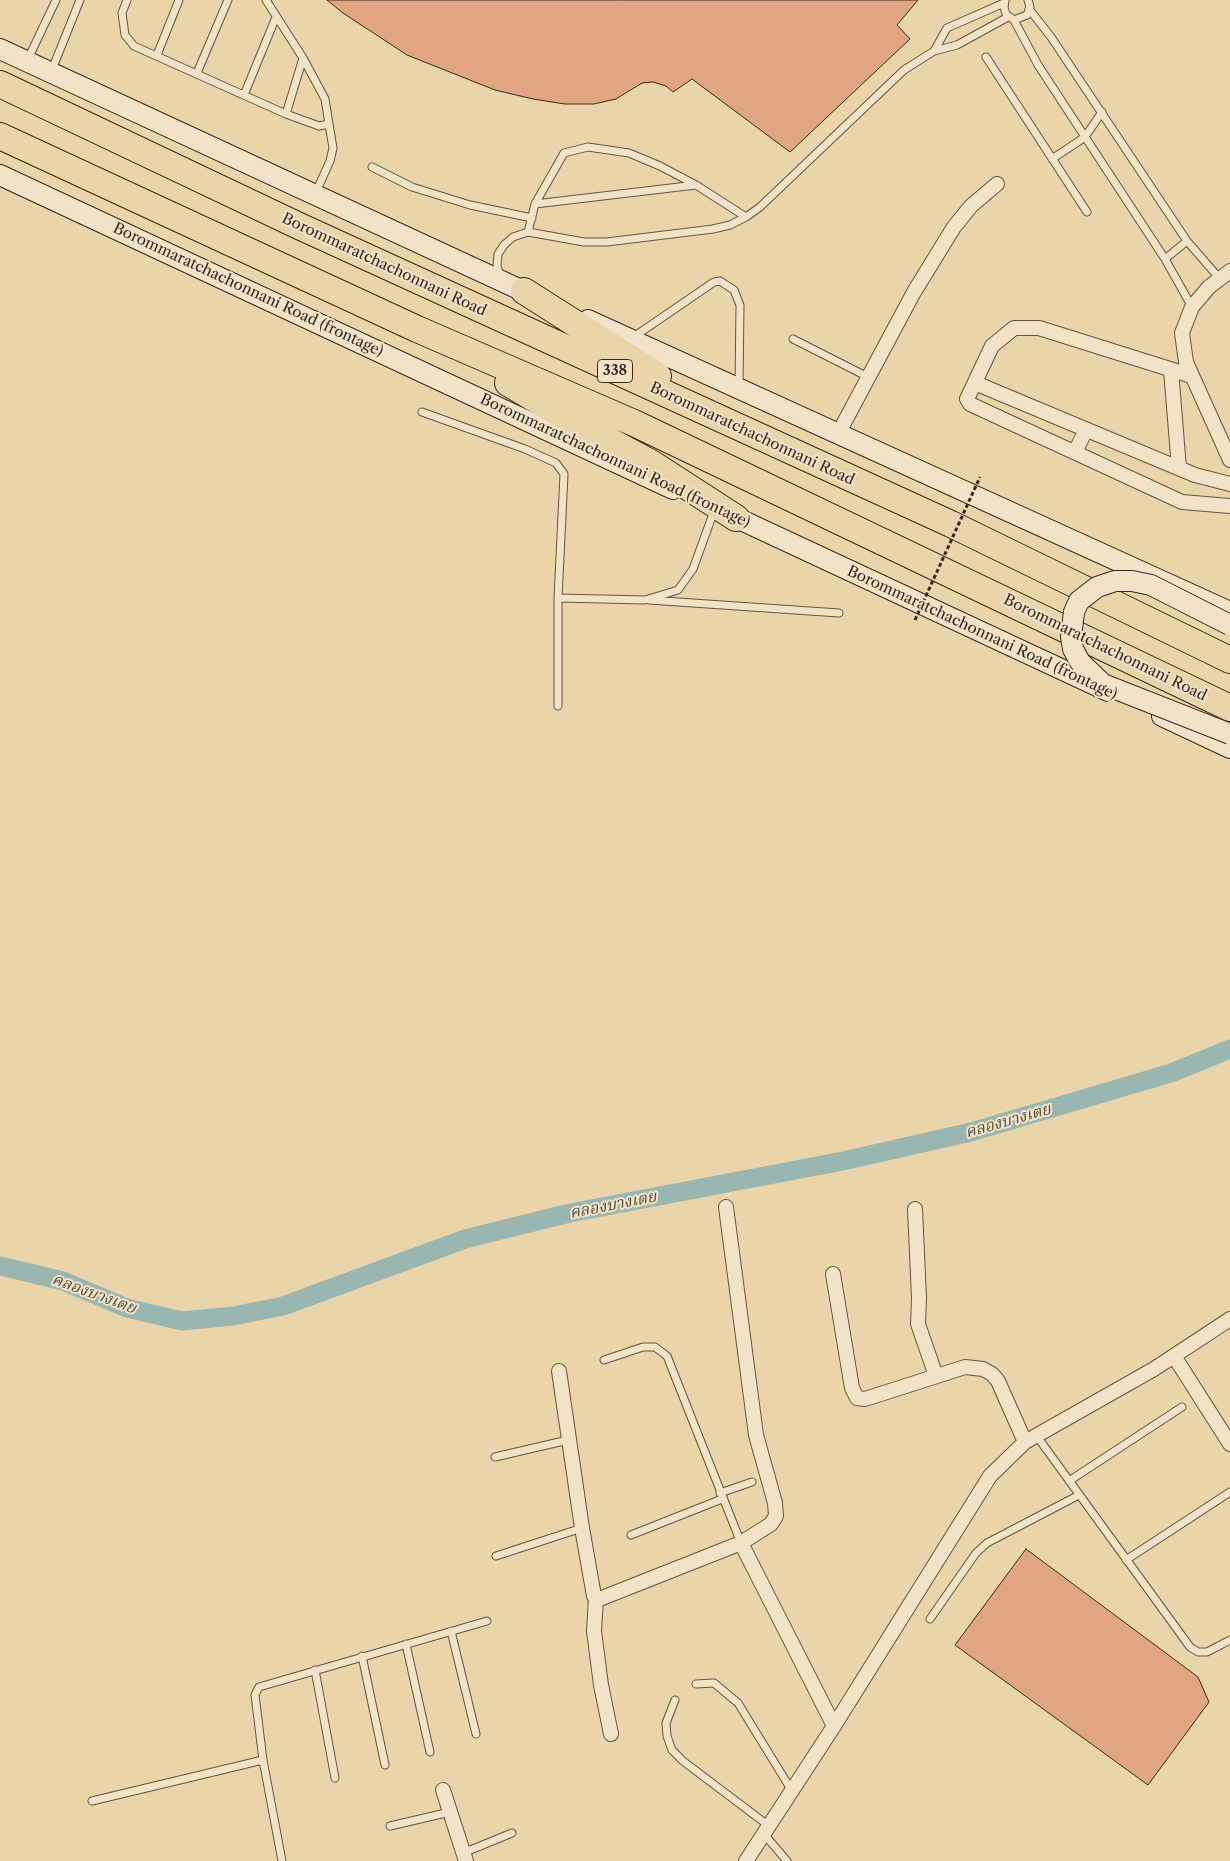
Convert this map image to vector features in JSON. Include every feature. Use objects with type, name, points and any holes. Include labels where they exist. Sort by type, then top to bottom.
[{"type":"highway","name":"Borommaratchachonnani Road","points":[[0,84],[299,226],[951,524],[1230,660]]},
{"type":"highway","name":"Borommaratchachonnani Road","points":[[0,136],[418,329],[634,423],[1230,708]]},
{"type":"highway","points":[[513,286],[736,426]]},
{"type":"highway","points":[[418,329],[569,420],[651,463],[725,513]]},
{"type":"main road","name":"338","points":[[0,49],[314,195],[1230,612]]},
{"type":"main road","name":"Borommaratchachonnani Road (frontage)","points":[[0,175],[1230,748]]},
{"type":"main road","points":[[1230,625],[1151,585],[1132,581],[1115,581],[1098,587],[1079,601],[1074,612],[1071,637],[1072,649],[1080,662],[1103,684],[1230,734]]},
{"type":"street","points":[[838,434],[914,292],[954,227],[971,206],[997,184]]},
{"type":"street","points":[[1225,275],[1209,287],[1192,307],[1182,333],[1186,362],[1230,460]]},
{"type":"street","points":[[1192,376],[1039,328],[1014,328],[992,346],[967,399],[970,404],[1182,502],[1230,506]]},
{"type":"street","points":[[1171,370],[1179,468]]},
{"type":"street","points":[[975,383],[1179,468],[1230,484]]},
{"type":"street","points":[[1075,452],[1086,430]]},
{"type":"street","points":[[596,1598],[602,1598],[741,1542],[771,1524],[776,1516],[756,1435],[726,1207]]},
{"type":"street","points":[[915,1209],[919,1298],[918,1324],[936,1376]]},
{"type":"street","points":[[833,1274],[852,1388],[856,1398],[865,1399],[965,1367],[983,1369],[992,1374],[998,1381],[1030,1439]]},
{"type":"street","points":[[746,1861],[834,1726],[990,1476],[1030,1439],[1174,1356],[1230,1319]]},
{"type":"street","points":[[1174,1356],[1230,1444]]},
{"type":"street","points":[[559,1371],[582,1528],[594,1596],[596,1598],[594,1631],[601,1685],[611,1734]]},
{"type":"street","points":[[741,1542],[834,1726]]},
{"type":"street","points":[[442,1790],[465,1857]]},
{"type":"lane","points":[[26,61],[56,0]]},
{"type":"lane","points":[[51,73],[80,0]]},
{"type":"lane","points":[[127,0],[122,13],[124,35],[134,46],[286,114],[319,126],[329,124]]},
{"type":"lane","points":[[157,55],[179,0]]},
{"type":"lane","points":[[197,74],[228,0]]},
{"type":"lane","points":[[266,0],[303,58],[325,100],[333,148],[330,161],[314,195]]},
{"type":"lane","points":[[1028,0],[1030,9],[1044,26],[1187,241],[1225,275]]},
{"type":"lane","points":[[934,50],[947,28],[1004,2],[1011,19],[1030,52],[1165,259],[1192,307]]},
{"type":"lane","points":[[513,286],[497,266],[498,254],[513,237],[528,232],[557,238],[607,242],[713,229],[730,225],[746,217],[760,207],[892,80],[934,50],[957,45],[1011,19],[1025,17],[1030,9]]},
{"type":"lane","points":[[244,95],[276,17]]},
{"type":"lane","points":[[986,57],[1087,212]]},
{"type":"lane","points":[[286,114],[303,58]]},
{"type":"lane","points":[[1052,159],[1085,137],[1102,112]]},
{"type":"lane","points":[[528,232],[535,204],[564,153],[588,147],[629,153],[660,166],[696,185],[746,217]]},
{"type":"lane","points":[[372,167],[420,190],[470,205],[532,218]]},
{"type":"lane","points":[[535,204],[696,185]]},
{"type":"lane","points":[[1165,259],[1187,241]]},
{"type":"lane","points":[[630,339],[714,282],[720,281],[734,290],[740,305],[739,389]]},
{"type":"lane","points":[[793,339],[868,377]]},
{"type":"lane","points":[[422,412],[525,449],[556,463],[564,474],[558,598],[558,706]]},
{"type":"lane","points":[[639,600],[678,590],[693,569],[725,513]]},
{"type":"lane","points":[[558,598],[639,600],[839,613]]},
{"type":"lane","points":[[604,1360],[643,1347],[655,1347],[662,1350],[741,1542]]},
{"type":"lane","points":[[1069,1481],[1182,1407]]},
{"type":"lane","points":[[1030,1439],[1069,1481],[1190,1648],[1198,1652],[1207,1652],[1230,1640]]},
{"type":"lane","points":[[495,1457],[568,1440]]},
{"type":"lane","points":[[631,1535],[752,1482]]},
{"type":"lane","points":[[1126,1560],[1230,1492]]},
{"type":"lane","points":[[930,1619],[976,1553],[987,1542],[1079,1495]]},
{"type":"lane","points":[[496,1556],[582,1528]]},
{"type":"lane","points":[[282,1861],[263,1760],[257,1691],[264,1684],[487,1621]]},
{"type":"lane","points":[[451,1632],[476,1734]]},
{"type":"lane","points":[[406,1644],[430,1752]]},
{"type":"lane","points":[[362,1656],[385,1765]]},
{"type":"lane","points":[[315,1670],[335,1778]]},
{"type":"lane","points":[[696,1684],[714,1683],[738,1703],[792,1791]]},
{"type":"lane","points":[[675,1700],[666,1723],[667,1736],[672,1750],[767,1830],[788,1861]]},
{"type":"lane","points":[[92,1801],[263,1760]]},
{"type":"lane","points":[[390,1826],[450,1812]]},
{"type":"lane","points":[[465,1857],[512,1833]]},
{"type":"path","points":[[915,620],[980,477]]},
{"type":"building","points":[[327,0],[918,0],[897,25],[910,39],[790,152],[692,79],[673,92],[666,86],[653,82],[642,83],[616,99],[594,104],[565,104],[533,99],[495,90],[407,55],[343,13]]},
{"type":"building","points":[[1026,1549],[1198,1677],[1209,1702],[1148,1785],[955,1645]]},
{"type":"waterway","name":"คลองบางเตย","points":[[0,1266],[63,1281],[127,1308],[182,1321],[233,1316],[283,1306],[465,1239],[570,1213],[843,1161],[971,1132],[1171,1073],[1230,1049]]}]
